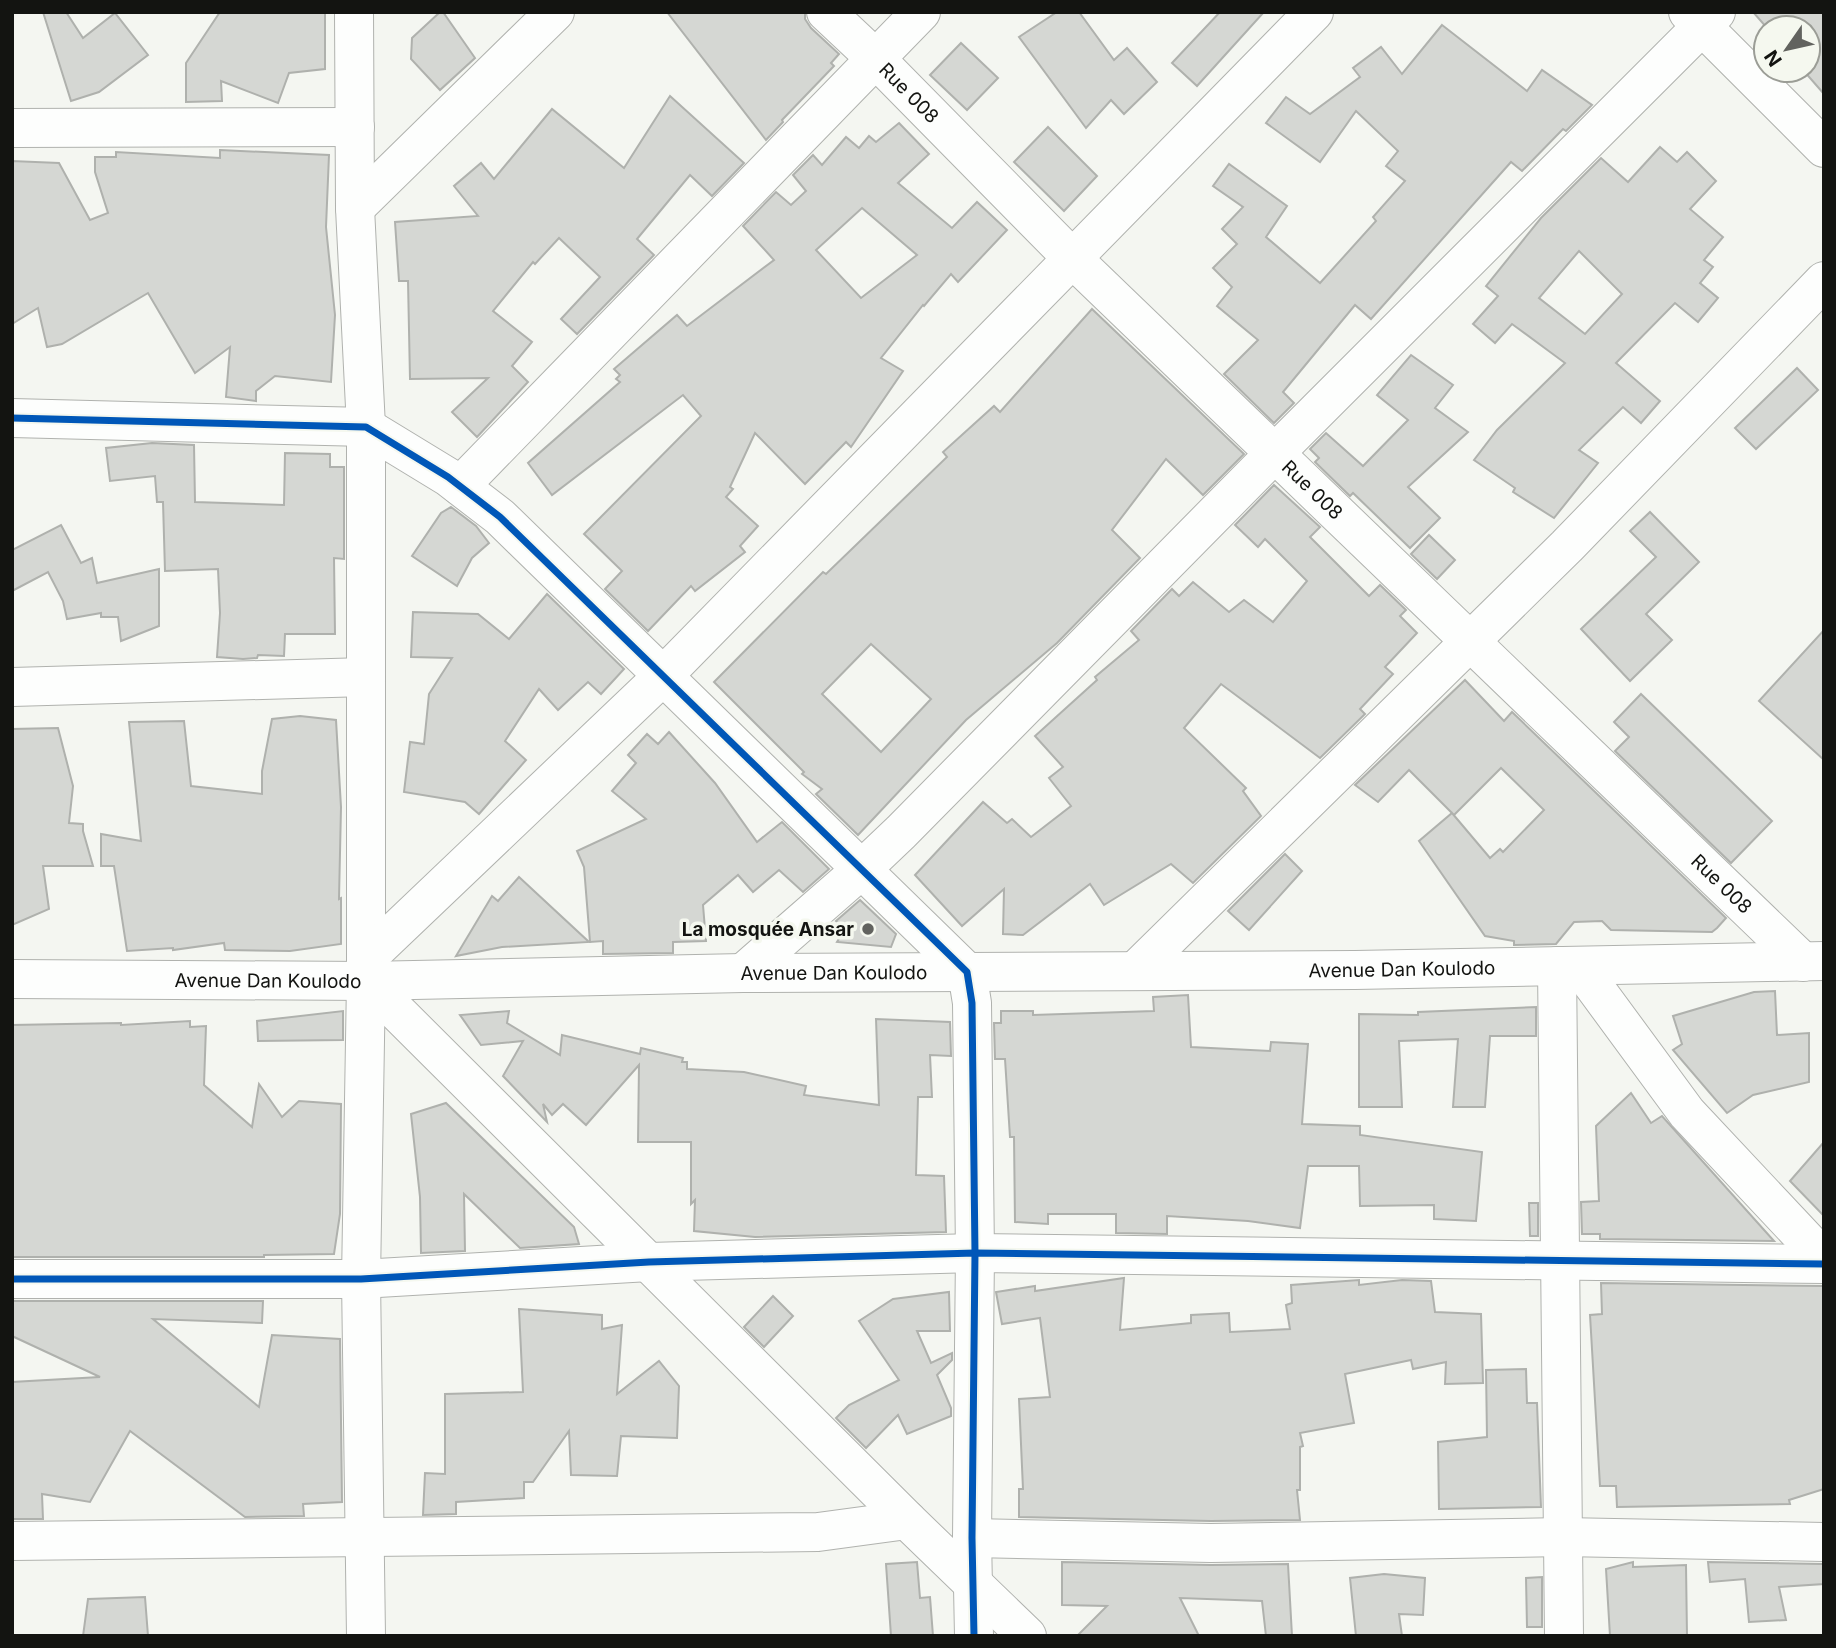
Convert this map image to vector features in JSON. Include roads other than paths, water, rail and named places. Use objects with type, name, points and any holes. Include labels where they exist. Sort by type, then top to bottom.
[{"type":"street","points":[[354,12],[355,208],[366,427],[366,970],[361,1279],[366,1636]]},
{"type":"street","points":[[355,208],[555,12]]},
{"type":"street","name":"Rue 008","points":[[826,12],[875,58],[1073,259],[1274,454],[1814,962]]},
{"type":"street","points":[[460,486],[920,12]]},
{"type":"street","points":[[366,970],[663,676],[1314,12]]},
{"type":"street","points":[[743,973],[861,870],[1702,17],[1824,148]]},
{"type":"street","points":[[12,128],[355,127]]},
{"type":"street","points":[[1137,969],[1577,536],[1824,281]]},
{"type":"street","points":[[12,418],[366,427],[410,452],[500,517],[967,972],[972,1003],[975,1254],[972,1538],[974,1636]]},
{"type":"street","points":[[12,687],[366,677]]},
{"type":"street","name":"Avenue Dan Koulodo","points":[[12,979],[366,970],[967,972],[1814,962]]},
{"type":"street","points":[[1568,966],[1687,1113],[1824,1259]]},
{"type":"street","points":[[1564,1636],[1559,1262],[1560,1114],[1568,966]]},
{"type":"street","points":[[366,970],[649,1262],[1027,1636]]},
{"type":"street","points":[[12,1279],[361,1279],[649,1262],[975,1254],[1824,1264]]},
{"type":"street","points":[[12,1541],[818,1532],[907,1520]]},
{"type":"street","points":[[972,1538],[1211,1543],[1563,1537],[1824,1542]]},
{"type":"place","name":"La mosquée Ansar","points":[[868,929]]}]
